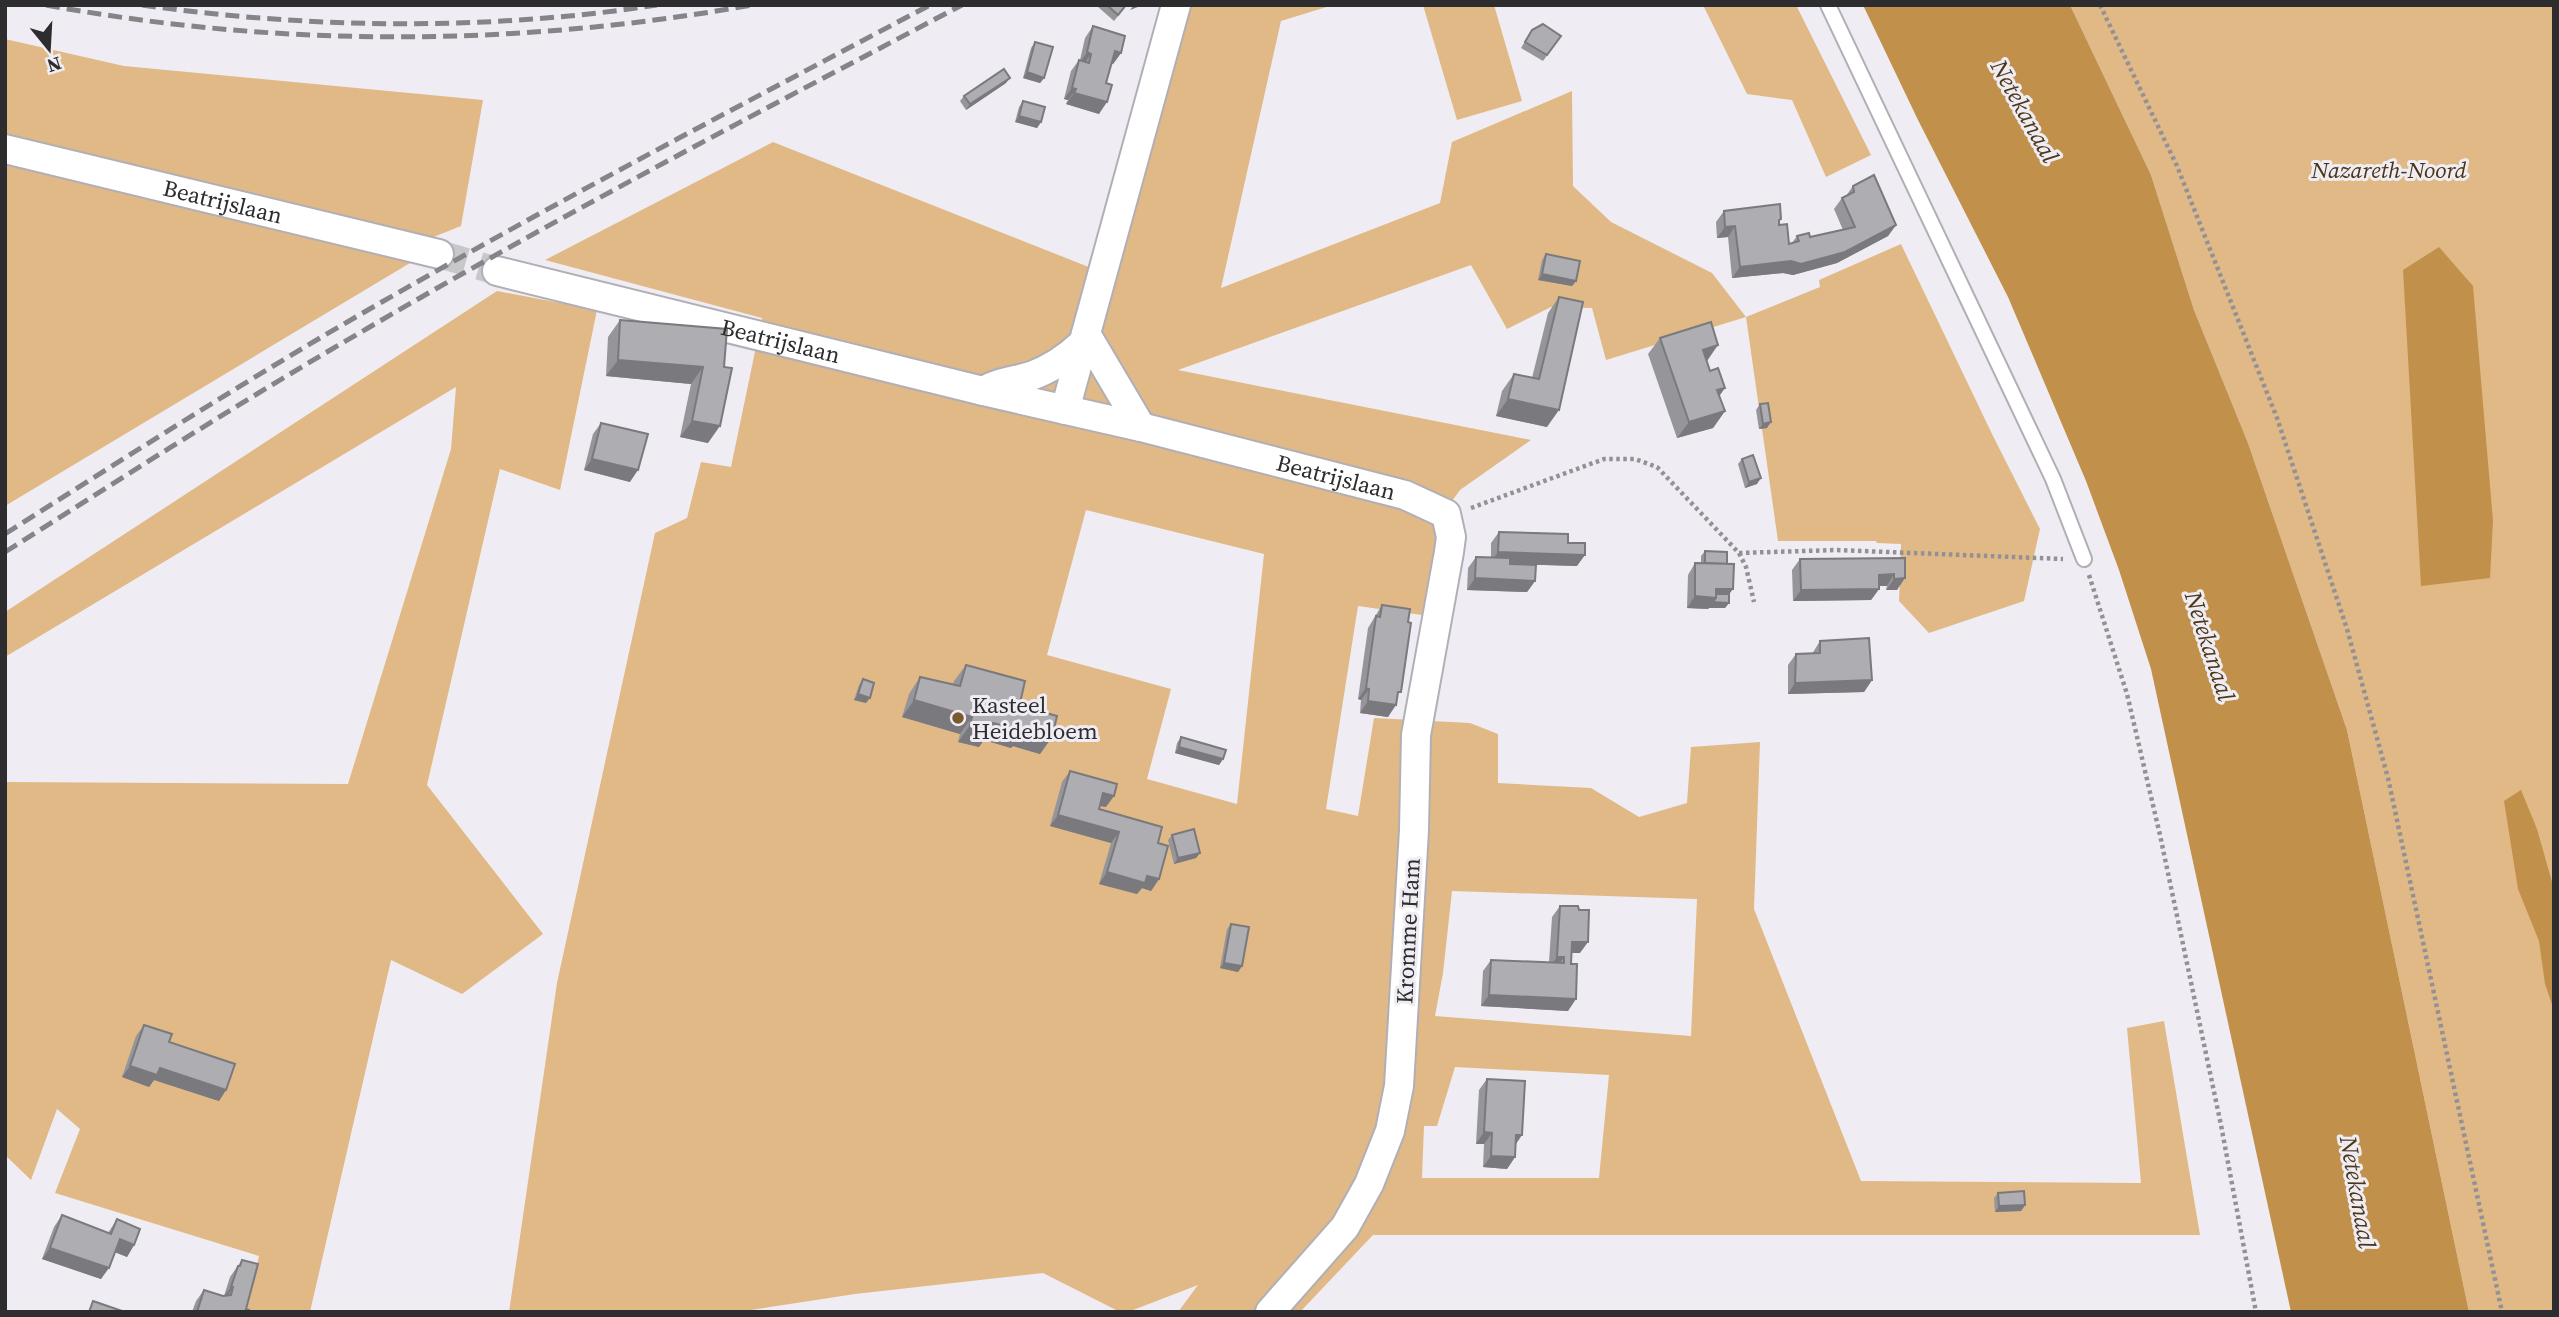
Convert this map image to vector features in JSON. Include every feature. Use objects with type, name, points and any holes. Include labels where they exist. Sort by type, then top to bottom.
[{"type":"street","points":[[1065,410],[1176,5]]},
{"type":"street","name":"Beatrijslaan","points":[[5,149],[439,254]]},
{"type":"street","name":"Beatrijslaan","points":[[497,271],[983,391],[1141,427],[1405,495],[1446,514]]},
{"type":"street","points":[[983,391],[993,385],[1043,371],[1061,361],[1085,339]]},
{"type":"street","points":[[1085,339],[1141,427]]},
{"type":"street","name":"Kromme Ham","points":[[1270,1312],[1345,1227],[1369,1184],[1390,1131],[1399,1086],[1414,830],[1416,735],[1449,552],[1451,537],[1446,514]]},
{"type":"lane","points":[[1828,5],[2053,479],[2084,559]]},
{"type":"path","points":[[2100,5],[2177,166],[2277,418],[2347,629],[2388,778],[2502,1312]]},
{"type":"path","points":[[1446,514],[1476,506],[1604,459],[1635,458],[1657,467],[1738,553],[1746,567],[1754,602]]},
{"type":"path","points":[[1738,553],[1837,550],[2084,559],[2127,694],[2160,835],[2221,1125],[2256,1312]]},
{"type":"green space","points":[[1188,5],[1333,5],[1281,21],[1221,288],[1440,203],[1452,142],[1572,91],[1573,186],[1611,222],[1712,273],[1746,317],[1606,360],[1592,308],[1551,307],[1507,329],[1471,265],[1178,370],[1531,440],[1460,490],[1452,501],[1422,615],[1358,606],[1326,809],[1358,816],[1374,718],[1470,723],[1498,734],[1498,783],[1591,788],[1639,817],[1687,803],[1691,747],[1760,742],[1754,909],[1861,1181],[2141,1183],[2127,1028],[2164,1021],[2200,1235],[1373,1235],[1300,1312],[1178,1312],[1198,1285],[1128,1312],[1120,1312],[1043,1273],[855,1294],[738,1312],[509,1312],[557,983],[655,533],[687,518],[701,462],[731,467],[762,318],[545,260],[773,142],[1114,277]],"holes":[[[1086,510],[1264,554],[1237,804],[1147,779],[1171,689],[1047,655]],[[1452,891],[1697,899],[1691,1036],[1435,1016],[1443,973]],[[1455,1067],[1609,1075],[1599,1178],[1422,1178],[1424,1126],[1437,1126]]]},
{"type":"green space","points":[[1423,5],[1494,5],[1522,101],[1457,120]]},
{"type":"green space","points":[[1703,5],[1796,5],[1871,155],[1826,177],[1792,100],[1747,94]]},
{"type":"green space","name":"Nazareth-Noord","points":[[2070,5],[2554,5],[2554,1312],[2469,1312],[2347,730],[2248,443],[2194,310],[2151,175]]},
{"type":"green space","points":[[5,39],[124,66],[483,100],[461,226],[391,254],[410,263],[5,506]]},
{"type":"green space","points":[[1901,244],[2040,529],[2024,601],[1929,633],[1899,601],[1901,544],[1876,541],[1778,541],[1746,317],[1820,287],[1819,280]]},
{"type":"green space","points":[[497,291],[597,310],[560,490],[500,469],[427,785],[543,934],[462,994],[391,960],[310,1312],[246,1312],[259,1256],[55,1193],[80,1129],[57,1109],[31,1180],[5,1155],[5,782],[348,784],[451,449],[456,387],[5,657],[5,612]]},
{"type":"water","name":"Netekanaal","points":[[1863,5],[2070,5],[2151,175],[2194,310],[2248,443],[2347,730],[2469,1312],[2291,1312],[2151,669],[2119,570],[2086,481],[2008,297]]},
{"type":"water","points":[[2439,247],[2473,286],[2493,521],[2490,578],[2421,586],[2403,270]]},
{"type":"water","points":[[2521,790],[2537,829],[2554,889],[2554,1010],[2545,984],[2539,941],[2518,889],[2504,801]]},
{"type":"building","points":[[1107,5],[1126,5],[1118,15]]},
{"type":"building","points":[[1543,24],[1561,36],[1547,55],[1525,42],[1532,30]]},
{"type":"building","points":[[1093,26],[1125,36],[1121,53],[1115,51],[1106,83],[1112,85],[1107,102],[1074,93],[1076,89],[1072,88],[1079,60],[1089,63],[1091,54],[1087,52]]},
{"type":"building","points":[[1035,42],[1053,47],[1044,78],[1027,72]]},
{"type":"building","points":[[1004,69],[1010,78],[970,104],[964,96]]},
{"type":"building","points":[[1023,101],[1045,107],[1041,122],[1019,116]]},
{"type":"building","points":[[1874,175],[1896,225],[1845,252],[1801,264],[1791,261],[1740,267],[1735,226],[1725,227],[1724,211],[1780,204],[1779,225],[1787,224],[1789,244],[1799,241],[1797,236],[1809,233],[1810,237],[1855,227],[1842,198],[1854,192],[1853,186]]},
{"type":"building","points":[[1546,254],[1580,261],[1576,281],[1542,274]]},
{"type":"building","points":[[1559,297],[1583,302],[1559,410],[1508,399],[1514,374],[1539,379]]},
{"type":"building","points":[[620,320],[727,329],[724,367],[732,368],[720,426],[692,421],[703,367],[618,360]]},
{"type":"building","points":[[1711,322],[1718,345],[1703,350],[1710,371],[1718,368],[1725,388],[1717,390],[1725,411],[1689,422],[1660,338]]},
{"type":"building","points":[[1768,403],[1771,422],[1763,424],[1760,404]]},
{"type":"building","points":[[601,423],[648,434],[638,470],[592,459]]},
{"type":"building","points":[[1753,455],[1761,478],[1749,482],[1742,459]]},
{"type":"building","points":[[1499,532],[1568,534],[1568,543],[1585,543],[1585,555],[1498,552]]},
{"type":"building","points":[[1705,551],[1727,552],[1727,564],[1705,563]]},
{"type":"building","points":[[1476,557],[1510,558],[1510,564],[1536,565],[1535,581],[1475,578]]},
{"type":"building","points":[[1905,558],[1905,578],[1894,579],[1894,574],[1879,575],[1879,589],[1801,590],[1800,559]]},
{"type":"building","points":[[1695,563],[1734,564],[1733,589],[1716,589],[1716,598],[1695,596]]},
{"type":"building","points":[[1716,594],[1729,594],[1729,603],[1713,602]]},
{"type":"building","points":[[1382,605],[1410,609],[1408,622],[1411,623],[1401,692],[1398,692],[1396,705],[1368,701],[1369,689],[1366,688],[1376,616],[1380,617]]},
{"type":"building","points":[[1869,638],[1872,680],[1795,683],[1796,654],[1820,653],[1820,641]]},
{"type":"building","points":[[966,665],[1025,681],[1020,703],[1057,716],[1052,737],[993,723],[990,731],[970,725],[972,717],[914,700],[920,677],[960,686]]},
{"type":"building","points":[[863,679],[874,683],[870,698],[858,694]]},
{"type":"building","points":[[1181,737],[1226,750],[1223,759],[1179,747]]},
{"type":"building","points":[[1070,771],[1117,784],[1114,796],[1103,793],[1099,809],[1162,827],[1158,843],[1168,846],[1159,879],[1147,876],[1145,883],[1107,872],[1119,832],[1058,815]]},
{"type":"building","points":[[1194,829],[1200,853],[1178,858],[1172,835]]},
{"type":"building","points":[[1560,906],[1578,906],[1579,910],[1589,910],[1588,942],[1572,942],[1571,964],[1577,964],[1576,999],[1489,995],[1491,960],[1564,963],[1564,957],[1557,957]]},
{"type":"building","points":[[1231,924],[1249,927],[1242,966],[1224,963]]},
{"type":"building","points":[[144,1025],[172,1034],[169,1042],[235,1064],[226,1090],[160,1068],[157,1075],[130,1066]]},
{"type":"building","points":[[1487,1079],[1525,1081],[1522,1135],[1516,1135],[1515,1157],[1491,1156],[1492,1133],[1484,1132]]},
{"type":"building","points":[[2024,1191],[2025,1205],[1999,1206],[1998,1193]]},
{"type":"building","points":[[62,1215],[111,1234],[117,1219],[140,1229],[134,1245],[120,1239],[109,1268],[50,1248]]},
{"type":"building","points":[[242,1260],[258,1264],[246,1309],[249,1312],[197,1312],[204,1290],[223,1296],[231,1295],[231,1287]]},
{"type":"building","points":[[93,1301],[122,1311],[89,1312]]},
{"type":"tunnel","points":[[439,254],[497,271]]},
{"type":"railway","points":[[46,5],[222,29],[399,37],[576,29],[752,5]]},
{"type":"railway","points":[[142,5],[270,19],[400,24],[529,19],[657,5]]},
{"type":"railway","points":[[5,534],[361,314],[573,195],[930,5]]},
{"type":"railway","points":[[5,552],[231,410],[441,286],[664,163],[962,5]]},
{"type":"place","name":"Kasteel Heidebloem","points":[[958,718]]}]
